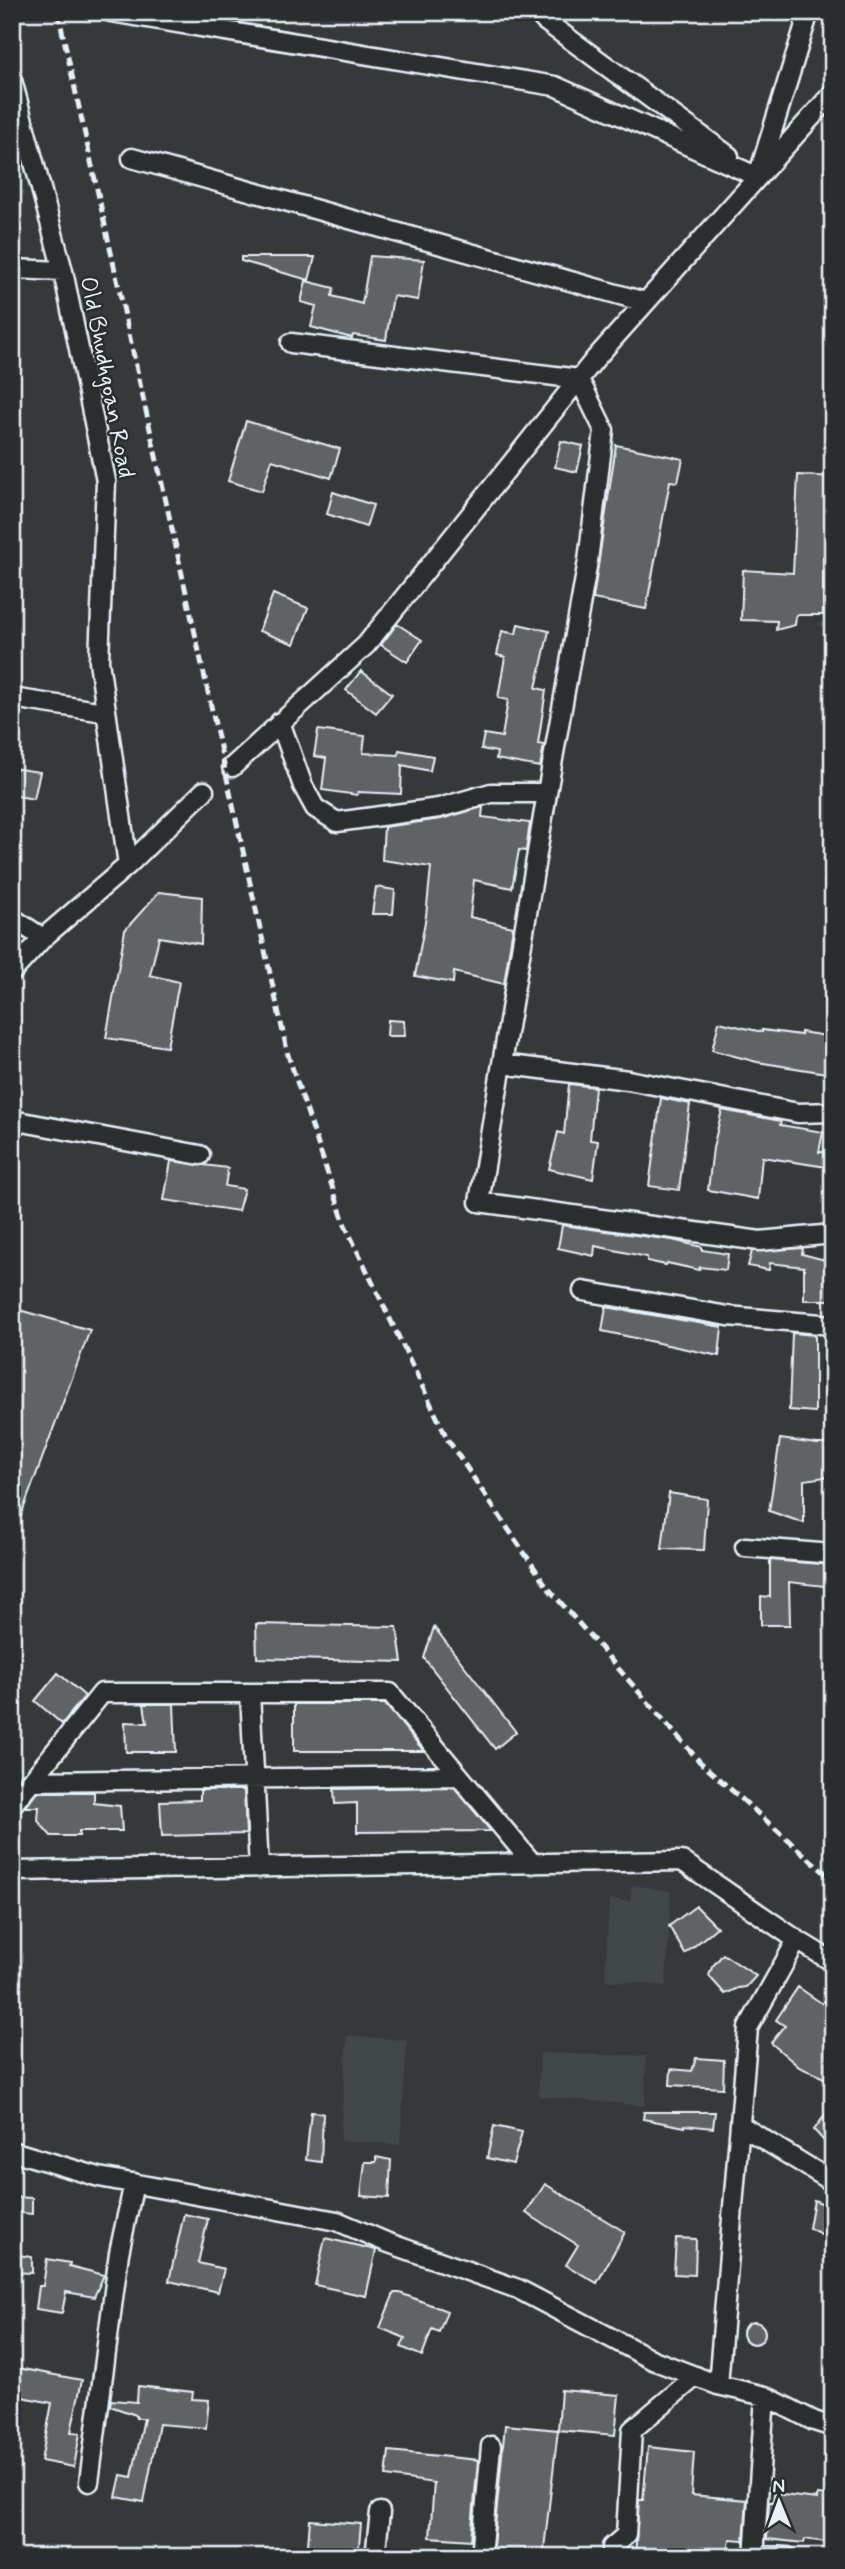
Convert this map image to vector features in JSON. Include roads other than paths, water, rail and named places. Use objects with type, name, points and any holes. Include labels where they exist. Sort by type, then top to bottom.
[{"type":"street","points":[[111,12],[555,86],[758,177]]},
{"type":"street","points":[[537,12],[545,21],[758,177]]},
{"type":"street","points":[[758,177],[809,12]]},
{"type":"street","name":"Old Bhudhgoan Road","points":[[12,80],[63,271],[106,481],[98,641],[104,712],[128,865]]},
{"type":"street","points":[[232,767],[366,645],[579,379],[833,93]]},
{"type":"street","points":[[132,158],[645,302]]},
{"type":"street","points":[[12,269],[63,271]]},
{"type":"street","points":[[292,343],[579,379]]},
{"type":"street","points":[[579,379],[604,430],[588,561],[479,1202],[760,1241],[833,1234]]},
{"type":"street","points":[[12,698],[104,712]]},
{"type":"street","points":[[281,722],[303,786],[315,808],[337,822],[390,817],[439,808],[491,793],[547,793]]},
{"type":"street","points":[[12,972],[43,939],[128,865],[204,791]]},
{"type":"street","points":[[12,918],[43,939]]},
{"type":"street","points":[[502,1064],[628,1080],[797,1113],[833,1112]]},
{"type":"street","points":[[12,1120],[200,1155]]},
{"type":"street","points":[[583,1291],[728,1316],[833,1325]]},
{"type":"street","points":[[745,1547],[833,1554]]},
{"type":"street","points":[[12,1805],[102,1693],[390,1693],[533,1864]]},
{"type":"street","points":[[250,1693],[259,1868]]},
{"type":"street","points":[[30,1781],[459,1776]]},
{"type":"street","points":[[12,1871],[682,1861],[833,1962]]},
{"type":"street","points":[[718,2385],[748,2028],[797,1940]]},
{"type":"street","points":[[740,2124],[833,2182]]},
{"type":"street","points":[[12,2151],[99,2177],[337,2221],[386,2242],[518,2289],[653,2360],[718,2385],[765,2396],[814,2421],[833,2427]]},
{"type":"street","points":[[89,2482],[119,2253],[134,2183]]},
{"type":"street","points":[[611,2557],[612,2547],[626,2535],[632,2430],[696,2376]]},
{"type":"street","points":[[765,2396],[754,2556],[787,2557]]},
{"type":"street","points":[[481,2557],[491,2446]]},
{"type":"street","points":[[375,2557],[380,2512]]},
{"type":"railway","points":[[58,12],[288,1055],[345,1225],[448,1440],[548,1588],[700,1762],[833,1880]]}]
